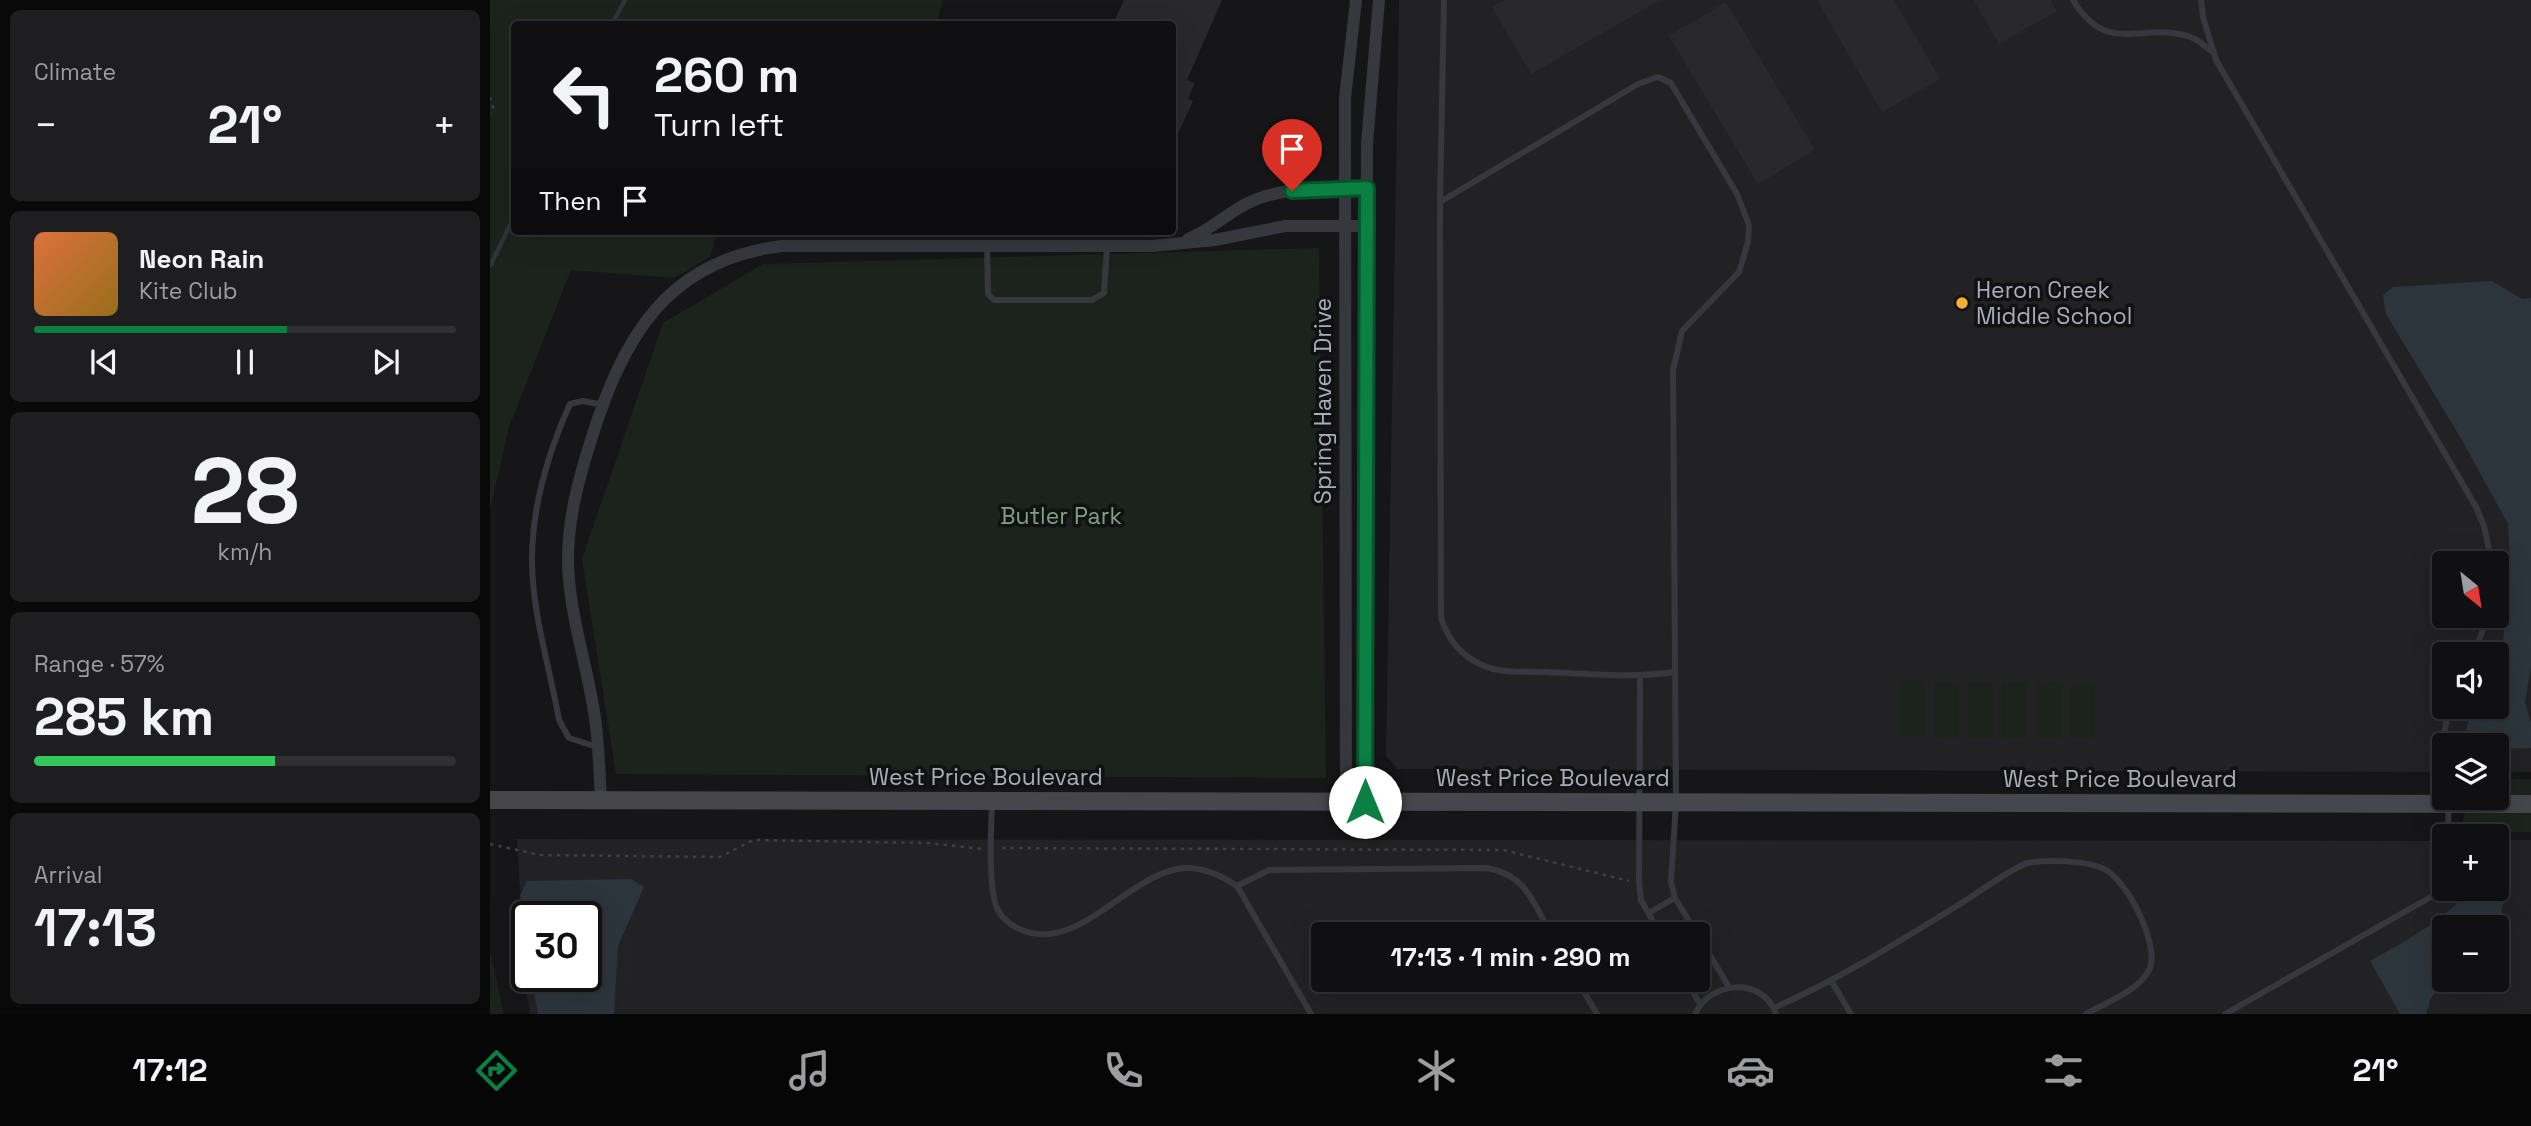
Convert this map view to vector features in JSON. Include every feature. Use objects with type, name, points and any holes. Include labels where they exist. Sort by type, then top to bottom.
[{"type":"street","name":"Spring Haven Drive","points":[[1346,802],[1345,98],[1356,0]]},
{"type":"street","name":"Spring Haven Drive","points":[[1365,802],[1367,188],[1369,100],[1379,0]]},
{"type":"street","points":[[1178,244],[1211,228],[1244,205],[1273,193],[1367,188]]},
{"type":"street","points":[[601,801],[594,710],[568,561],[576,496],[616,368],[647,317],[679,285],[716,264],[761,249],[782,246],[1178,244],[1215,240],[1284,226],[1367,226]]},
{"type":"street","name":"West Price Boulevard","points":[[490,800],[1676,803],[2432,801]]},
{"type":"street","name":"West Price Boulevard","points":[[2509,803],[2531,804]]},
{"type":"lane","points":[[1444,0],[1440,202],[1439,604],[1445,631],[1470,659],[1495,670],[1640,677],[1675,672]]},
{"type":"lane","points":[[2073,0],[2089,22],[2100,30],[2126,36],[2169,34],[2194,38],[2212,52]]},
{"type":"lane","points":[[2201,0],[2212,52],[2476,507],[2484,526],[2489,551]]},
{"type":"lane","points":[[1440,202],[1637,84],[1658,77],[1671,83],[1737,194],[1749,225],[1745,257],[1732,282],[1682,331],[1673,370],[1676,803],[1671,882],[1675,898],[1689,922]]},
{"type":"lane","points":[[987,245],[988,294],[994,300],[1092,300],[1104,293],[1107,283],[1107,246]]},
{"type":"lane","points":[[597,747],[569,738],[559,720],[532,561],[537,505],[552,443],[570,404],[583,401],[603,405]]},
{"type":"lane","points":[[1640,677],[1639,881],[1641,900],[1653,922]]},
{"type":"lane","points":[[992,802],[990,849],[995,905],[1006,922],[1028,933],[1049,934],[1076,925],[1144,883],[1175,869],[1195,869],[1219,874],[1237,886],[1311,1014]]},
{"type":"lane","points":[[1695,1014],[1700,1004],[1713,992],[1729,987],[1747,987],[1762,995],[1775,1011],[1832,982],[2027,863],[2082,863],[2104,868],[2116,876],[2147,931],[2153,947],[2150,968],[2137,985],[2086,1014]]},
{"type":"lane","points":[[1237,886],[1269,870],[1488,868],[1508,872],[1521,882],[1544,922]]},
{"type":"lane","points":[[2225,1014],[2432,896]]},
{"type":"lane","points":[[1648,912],[1675,898]]},
{"type":"lane","points":[[1710,956],[1729,987]]},
{"type":"lane","points":[[1832,982],[1851,1014]]},
{"type":"lane","points":[[1584,992],[1597,1014]]},
{"type":"lane","points":[[1693,992],[1700,1004]]},
{"type":"path","points":[[490,97],[493,108],[490,114]]},
{"type":"path","points":[[490,844],[540,855],[720,857],[753,840],[928,843],[990,849],[1503,850],[1582,871],[1639,881]]},
{"type":"shaded area","name":"Heron Creek Middle School","points":[[1399,0],[2531,0],[2531,772],[2509,772],[2509,733],[2432,733],[2432,772],[1397,769],[1386,755]]},
{"type":"shaded area","points":[[2492,281],[2522,299],[2531,298],[2531,667],[2525,702],[2531,723],[2531,748],[2509,749],[2509,733],[2468,733],[2466,730],[2469,719],[2509,719],[2509,642],[2503,642],[2505,628],[2510,628],[2508,524],[2463,442],[2386,314],[2383,295],[2393,287]]},
{"type":"shaded area","points":[[517,839],[2432,841],[2432,901],[2509,901],[2509,840],[2531,840],[2531,1014],[530,1014],[526,992],[602,992],[602,901],[521,901]]},
{"type":"shaded area","points":[[631,879],[644,887],[618,946],[614,1014],[538,1014],[534,992],[602,992],[602,901],[521,901],[520,895],[527,881]]},
{"type":"shaded area","points":[[2459,901],[2504,901],[2500,915],[2442,915]]},
{"type":"shaded area","points":[[2432,923],[2432,992],[2436,992],[2426,1014],[2400,1014],[2370,961]]},
{"type":"green space","points":[[490,0],[943,0],[937,21],[511,21],[511,235],[717,235],[710,257],[674,278],[571,270],[509,427],[490,510]]},
{"type":"green space","name":"Butler Park","points":[[1319,248],[1326,778],[616,774],[582,559],[663,323],[763,264]]},
{"type":"green space","points":[[1900,681],[1925,681],[1925,737],[1900,737]]},
{"type":"green space","points":[[1934,682],[1959,682],[1959,737],[1934,738]]},
{"type":"green space","points":[[1968,682],[1993,682],[1993,738],[1968,738]]},
{"type":"green space","points":[[2002,682],[2027,682],[2027,738],[2002,738]]},
{"type":"green space","points":[[2061,682],[2061,738],[2036,738],[2037,683]]},
{"type":"green space","points":[[2070,683],[2095,683],[2095,738],[2070,738]]},
{"type":"green space","points":[[2509,779],[2531,779],[2531,795],[2509,795]]},
{"type":"green space","points":[[2465,813],[2531,813],[2531,832],[2509,832],[2509,824],[2462,824]]},
{"type":"green space","points":[[490,952],[504,1014],[490,1014]]},
{"type":"building","points":[[1124,0],[1222,0],[1187,80],[1195,83],[1188,99],[1193,101],[1176,138],[1176,21],[1114,21]]},
{"type":"building","points":[[1505,0],[1660,0],[1531,74],[1492,7]]},
{"type":"building","points":[[1817,0],[1894,0],[1940,79],[1882,112]]},
{"type":"building","points":[[1974,0],[2051,0],[2057,11],[1999,44]]},
{"type":"building","points":[[1726,2],[1815,150],[1758,184],[1669,36]]},
{"type":"waterway","points":[[614,21],[625,0]]},
{"type":"waterway","points":[[490,266],[511,223]]},
{"type":"place","name":"Heron Creek Middle School","points":[[1962,303]]},
{"type":"route","points":[[1292,191],[1367,188],[1365,802]]}]
